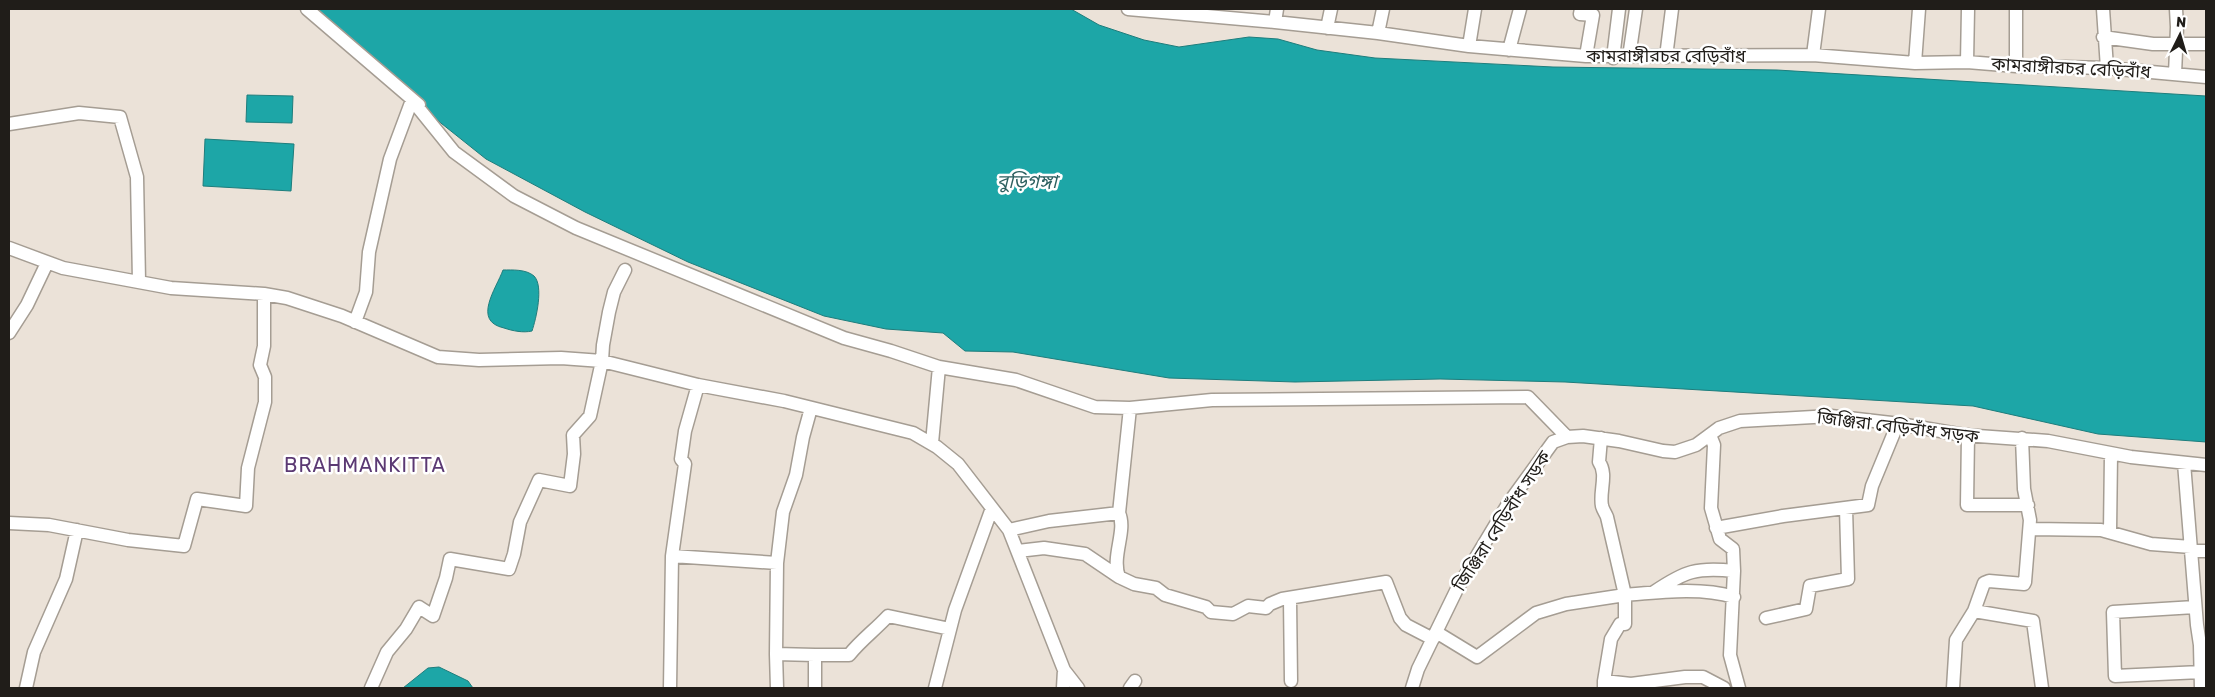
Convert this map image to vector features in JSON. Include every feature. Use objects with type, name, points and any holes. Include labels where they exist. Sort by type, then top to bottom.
[{"type":"street","points":[[306,9],[428,113]]},
{"type":"street","name":"কামরাঙ্গীরচর বেড়িবাঁধ","points":[[1128,9],[1378,33],[1469,46],[1613,58],[1814,55],[1915,63],[1967,62],[2016,66],[2107,68],[2206,76]]},
{"type":"street","points":[[1275,22],[1278,9]]},
{"type":"street","points":[[1327,28],[1331,9]]},
{"type":"street","points":[[1378,33],[1383,9]]},
{"type":"street","points":[[1469,46],[1474,9]]},
{"type":"street","points":[[1509,50],[1520,9]]},
{"type":"street","points":[[1581,9],[1580,14],[1593,15],[1586,56]]},
{"type":"street","points":[[1613,58],[1620,9]]},
{"type":"street","points":[[1629,58],[1636,9]]},
{"type":"street","points":[[1666,57],[1672,9]]},
{"type":"street","points":[[1814,55],[1819,9]]},
{"type":"street","points":[[1915,63],[1919,9]]},
{"type":"street","points":[[1967,62],[1968,9]]},
{"type":"street","points":[[2016,9],[2016,66]]},
{"type":"street","points":[[2103,9],[2103,37],[2107,68]]},
{"type":"street","points":[[2175,74],[2176,9]]},
{"type":"street","points":[[2103,37],[2176,44],[2206,44]]},
{"type":"street","points":[[355,322],[366,292],[369,252],[390,159],[412,100],[454,152],[522,200],[576,228],[835,335],[939,367],[1016,380],[1095,407],[1130,408],[1212,400],[1528,397],[1567,437]]},
{"type":"street","points":[[9,124],[79,113],[120,116],[137,177],[139,281]]},
{"type":"street","points":[[9,248],[63,268],[171,288],[264,294],[287,298],[355,322],[438,357],[479,360],[561,358],[602,361],[698,385],[784,401],[913,433],[932,444],[958,464],[1009,530],[1064,670],[1078,688]]},
{"type":"street","points":[[9,333],[27,305],[47,263]]},
{"type":"street","points":[[371,688],[387,652],[406,629],[419,607],[433,616],[446,578],[450,559],[509,569],[520,522],[538,480],[570,486],[574,454],[573,435],[590,416],[614,292],[625,270]]},
{"type":"street","points":[[9,523],[49,525],[128,540],[184,546],[197,499],[246,506],[248,468],[265,402],[265,377],[260,365],[264,346],[264,294]]},
{"type":"street","points":[[932,444],[939,367]]},
{"type":"street","points":[[670,688],[672,556],[684,464],[681,459],[685,431],[698,385]]},
{"type":"street","points":[[777,688],[777,563],[783,512],[796,475],[811,408]]},
{"type":"street","points":[[1118,577],[1116,565],[1121,518],[1119,513],[1130,408]]},
{"type":"street","name":"জিঞ্জিরা বেড়িবাঁধ সড়ক","points":[[1412,688],[1456,589],[1524,480],[1553,442],[1567,437],[1601,438],[1675,452],[1696,445],[1719,428],[1740,422],[1803,416],[1831,416],[1898,424],[1968,436],[2048,441],[2112,454],[2206,465]]},
{"type":"street","points":[[1716,528],[1766,518],[1866,506],[1869,503],[1872,486],[1898,424]]},
{"type":"street","points":[[1710,435],[1714,445],[1711,508],[1722,542],[1733,549],[1734,598],[1730,655],[1739,688]]},
{"type":"street","points":[[1968,436],[1967,505],[2028,505]]},
{"type":"street","points":[[1601,438],[1599,462],[1602,465],[1602,506],[1607,517],[1626,595],[1625,624],[1620,624],[1611,639],[1604,685],[1631,686],[1685,677],[1703,677],[1724,688]]},
{"type":"street","points":[[1953,688],[1956,640],[1974,611],[1984,583],[1989,581],[2024,584],[2025,582],[2030,529],[2022,469],[2022,438]]},
{"type":"street","points":[[2110,532],[2112,454]]},
{"type":"street","points":[[2184,462],[2195,607],[2201,624],[2202,688]]},
{"type":"street","points":[[935,688],[955,610],[992,508]]},
{"type":"street","points":[[1766,618],[1806,610],[1810,586],[1848,579],[1846,508]]},
{"type":"street","points":[[1009,530],[1049,521],[1119,513]]},
{"type":"street","points":[[2030,529],[2083,529],[2110,532],[2151,544],[2206,551]]},
{"type":"street","points":[[26,688],[34,652],[66,578],[77,530]]},
{"type":"street","points":[[1018,551],[1044,548],[1085,554],[1118,577],[1134,584],[1156,588],[1165,595],[1206,607],[1215,613],[1233,614],[1248,606],[1266,608],[1270,604],[1290,599],[1386,582],[1400,618],[1406,625],[1434,636],[1476,657],[1536,613],[1566,604],[1626,595],[1688,590],[1716,592],[1734,598]]},
{"type":"street","points":[[672,556],[777,563]]},
{"type":"street","points":[[1654,592],[1675,578],[1700,569],[1734,571]]},
{"type":"street","points":[[1290,599],[1291,681]]},
{"type":"street","points":[[2195,607],[2113,612],[2115,676],[2203,664]]},
{"type":"street","points":[[1974,611],[2034,621],[2042,688]]},
{"type":"street","points":[[776,654],[849,655],[860,641],[874,631],[888,616],[950,629]]},
{"type":"street","points":[[815,655],[815,688]]},
{"type":"street","points":[[1062,688],[1064,670]]},
{"type":"water","name":"বুড়িগঙ্গা","points":[[311,9],[1071,9],[1099,25],[1144,40],[1179,47],[1249,37],[1278,39],[1317,50],[1375,58],[1553,67],[1777,70],[2206,96],[2206,442],[2098,434],[1973,406],[1565,382],[1440,379],[1295,382],[1169,378],[1013,352],[965,351],[943,333],[886,329],[824,316],[688,262],[585,212],[486,159],[412,100]]},
{"type":"water","points":[[247,95],[293,96],[292,123],[246,122]]},
{"type":"water","points":[[205,139],[294,144],[291,191],[203,186]]},
{"type":"water","points":[[503,270],[527,272],[534,276],[537,281],[539,295],[532,331],[514,331],[494,324],[489,319],[489,304]]},
{"type":"water","points":[[439,667],[468,681],[473,688],[403,688],[428,668]]},
{"type":"district","name":"BRAHMANKITTA","points":[[365,465]]}]
